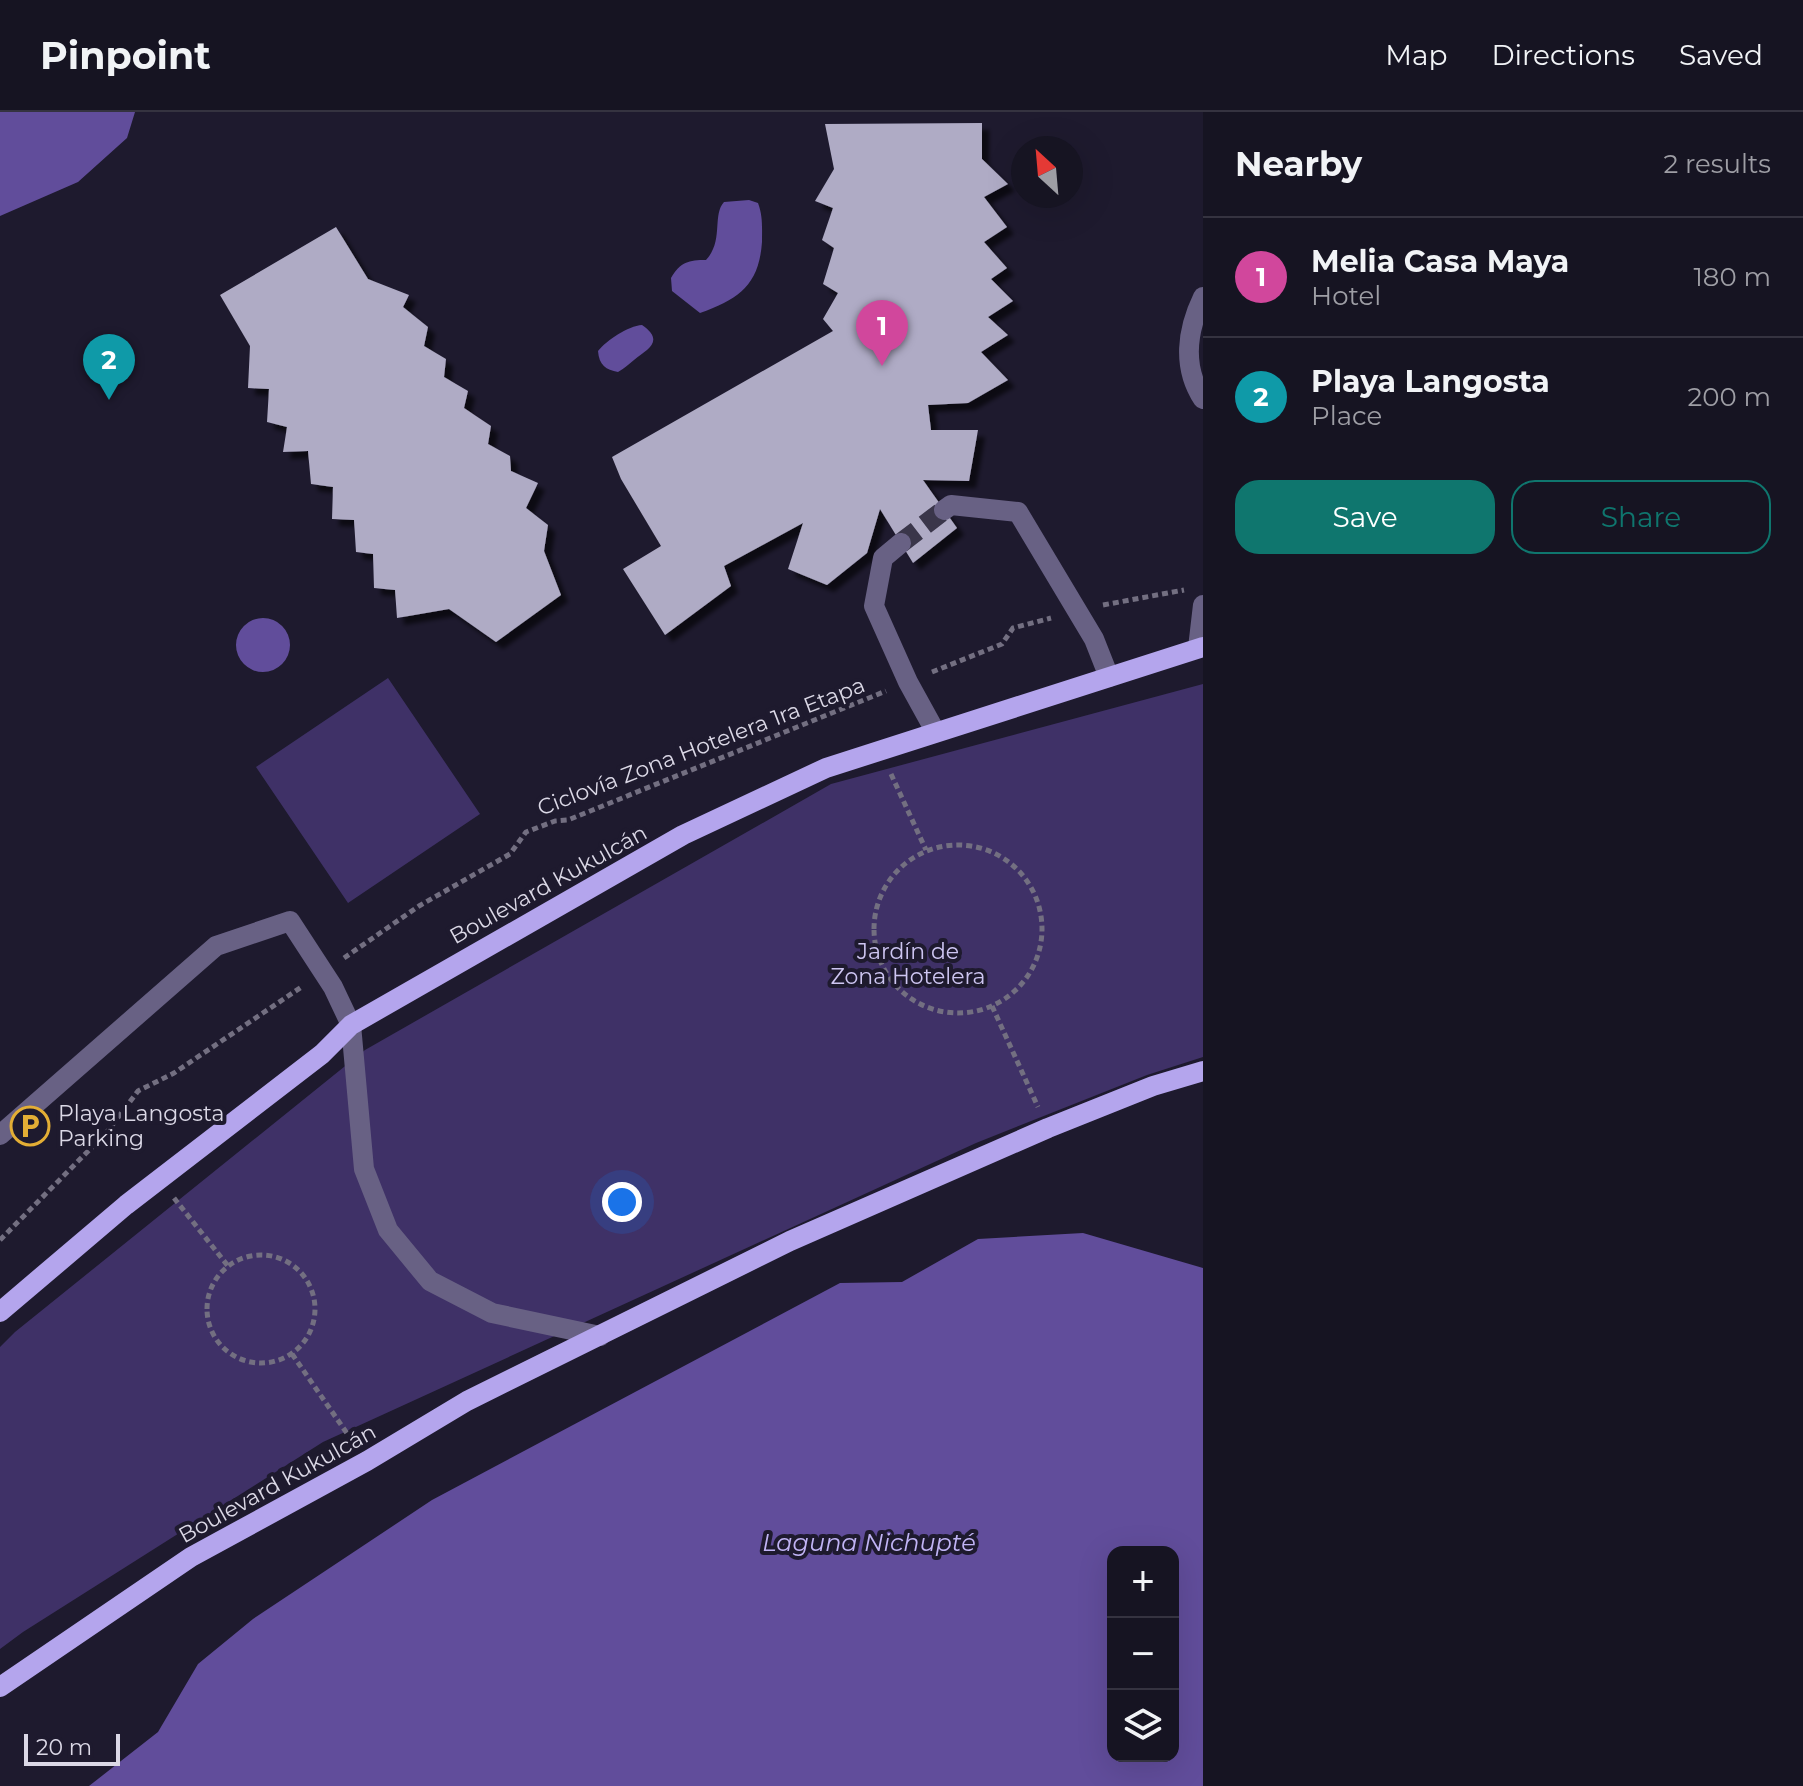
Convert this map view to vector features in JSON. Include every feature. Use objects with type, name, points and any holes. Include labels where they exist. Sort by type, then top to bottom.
[{"type":"main road","name":"Boulevard Kukulcán","points":[[0,1311],[159,1180],[322,1054],[351,1025],[683,835],[826,768],[1201,647]]},
{"type":"main road","name":"Boulevard Kukulcán","points":[[0,1687],[191,1557],[367,1461],[467,1401],[790,1241],[1048,1128],[1153,1086],[1203,1071]]},
{"type":"street","points":[[1203,297],[1192,319],[1188,355],[1196,389],[1203,399]]},
{"type":"street","points":[[944,510],[951,505],[1018,512],[1094,639],[1109,677]]},
{"type":"street","points":[[901,543],[883,558],[874,606],[908,682],[935,731]]},
{"type":"street","points":[[1201,647],[1203,605]]},
{"type":"street","points":[[0,1135],[216,946],[290,921],[324,971],[351,1025],[364,1169],[388,1230],[430,1281],[492,1313],[600,1336]]},
{"type":"path","name":"Ciclovía Zona Hotelera 1ra Etapa","points":[[0,1240],[107,1132],[138,1091],[174,1073],[419,906],[510,854],[526,832],[555,821],[568,820],[1002,644],[1013,628],[1076,611],[1188,589]]},
{"type":"path","points":[[881,751],[926,850]]},
{"type":"path","points":[[958,843],[991,850],[1018,868],[1036,896],[1043,927],[1037,960],[1019,988],[992,1006],[959,1014],[926,1008],[897,990],[878,962],[872,929],[878,896],[898,868],[926,850],[958,843]]},
{"type":"path","points":[[992,1006],[1048,1128]]},
{"type":"path","points":[[159,1180],[228,1266]]},
{"type":"path","points":[[269,1255],[290,1262],[305,1277],[314,1296],[315,1318],[307,1338],[292,1354],[273,1362],[251,1362],[232,1355],[217,1341],[208,1322],[207,1301],[214,1281],[228,1266],[248,1256],[269,1255]]},
{"type":"path","points":[[292,1354],[367,1461]]},
{"type":"green space","points":[[388,678],[480,814],[348,903],[256,767]]},
{"type":"green space","name":"Jardín de Zona Hotelera","points":[[1203,684],[1203,1057],[1147,1075],[976,1143],[323,1442],[0,1649],[0,1347],[365,1050],[831,784]]},
{"type":"water","points":[[0,112],[135,112],[127,138],[78,182],[0,216]]},
{"type":"water","points":[[749,200],[758,203],[761,217],[762,242],[757,269],[736,296],[700,313],[672,291],[671,278],[682,265],[706,260],[711,253],[724,202]]},
{"type":"water","points":[[642,325],[652,336],[649,348],[618,372],[604,366],[598,351],[612,338]]},
{"type":"water","points":[[263,618],[282,626],[290,645],[282,664],[263,672],[244,664],[236,645],[244,626]]},
{"type":"water","name":"Laguna Nichupté","points":[[1083,1233],[1203,1268],[1203,1786],[89,1786],[158,1732],[198,1664],[253,1619],[432,1500],[840,1283],[902,1282],[978,1239]]},
{"type":"building","points":[[982,123],[982,159],[1008,184],[984,197],[1007,227],[984,242],[1007,268],[991,279],[1013,301],[988,317],[1008,335],[981,352],[1008,380],[968,403],[928,405],[931,430],[978,430],[969,481],[923,480],[957,528],[913,563],[880,509],[867,553],[827,585],[788,569],[803,523],[724,566],[731,586],[665,635],[623,569],[661,546],[621,479],[612,457],[833,331],[823,319],[838,293],[823,284],[834,248],[822,240],[833,208],[815,201],[834,169],[825,124]]},
{"type":"building","points":[[336,227],[368,279],[409,295],[403,307],[428,327],[424,346],[446,359],[444,377],[468,391],[464,408],[491,426],[488,444],[510,456],[511,471],[538,483],[526,508],[548,525],[544,551],[561,595],[496,642],[449,609],[397,618],[395,590],[374,588],[373,554],[356,552],[354,520],[332,519],[333,487],[311,484],[308,451],[283,452],[287,427],[267,422],[269,389],[248,388],[250,346],[220,295]]},
{"type":"tunnel","points":[[901,543],[944,510]]},
{"type":"place","name":"Melia Casa Maya","points":[[882,366]]},
{"type":"place","name":"Playa Langosta","points":[[109,400]]},
{"type":"place","name":"Playa Langosta Parking","points":[[30,1126]]}]
